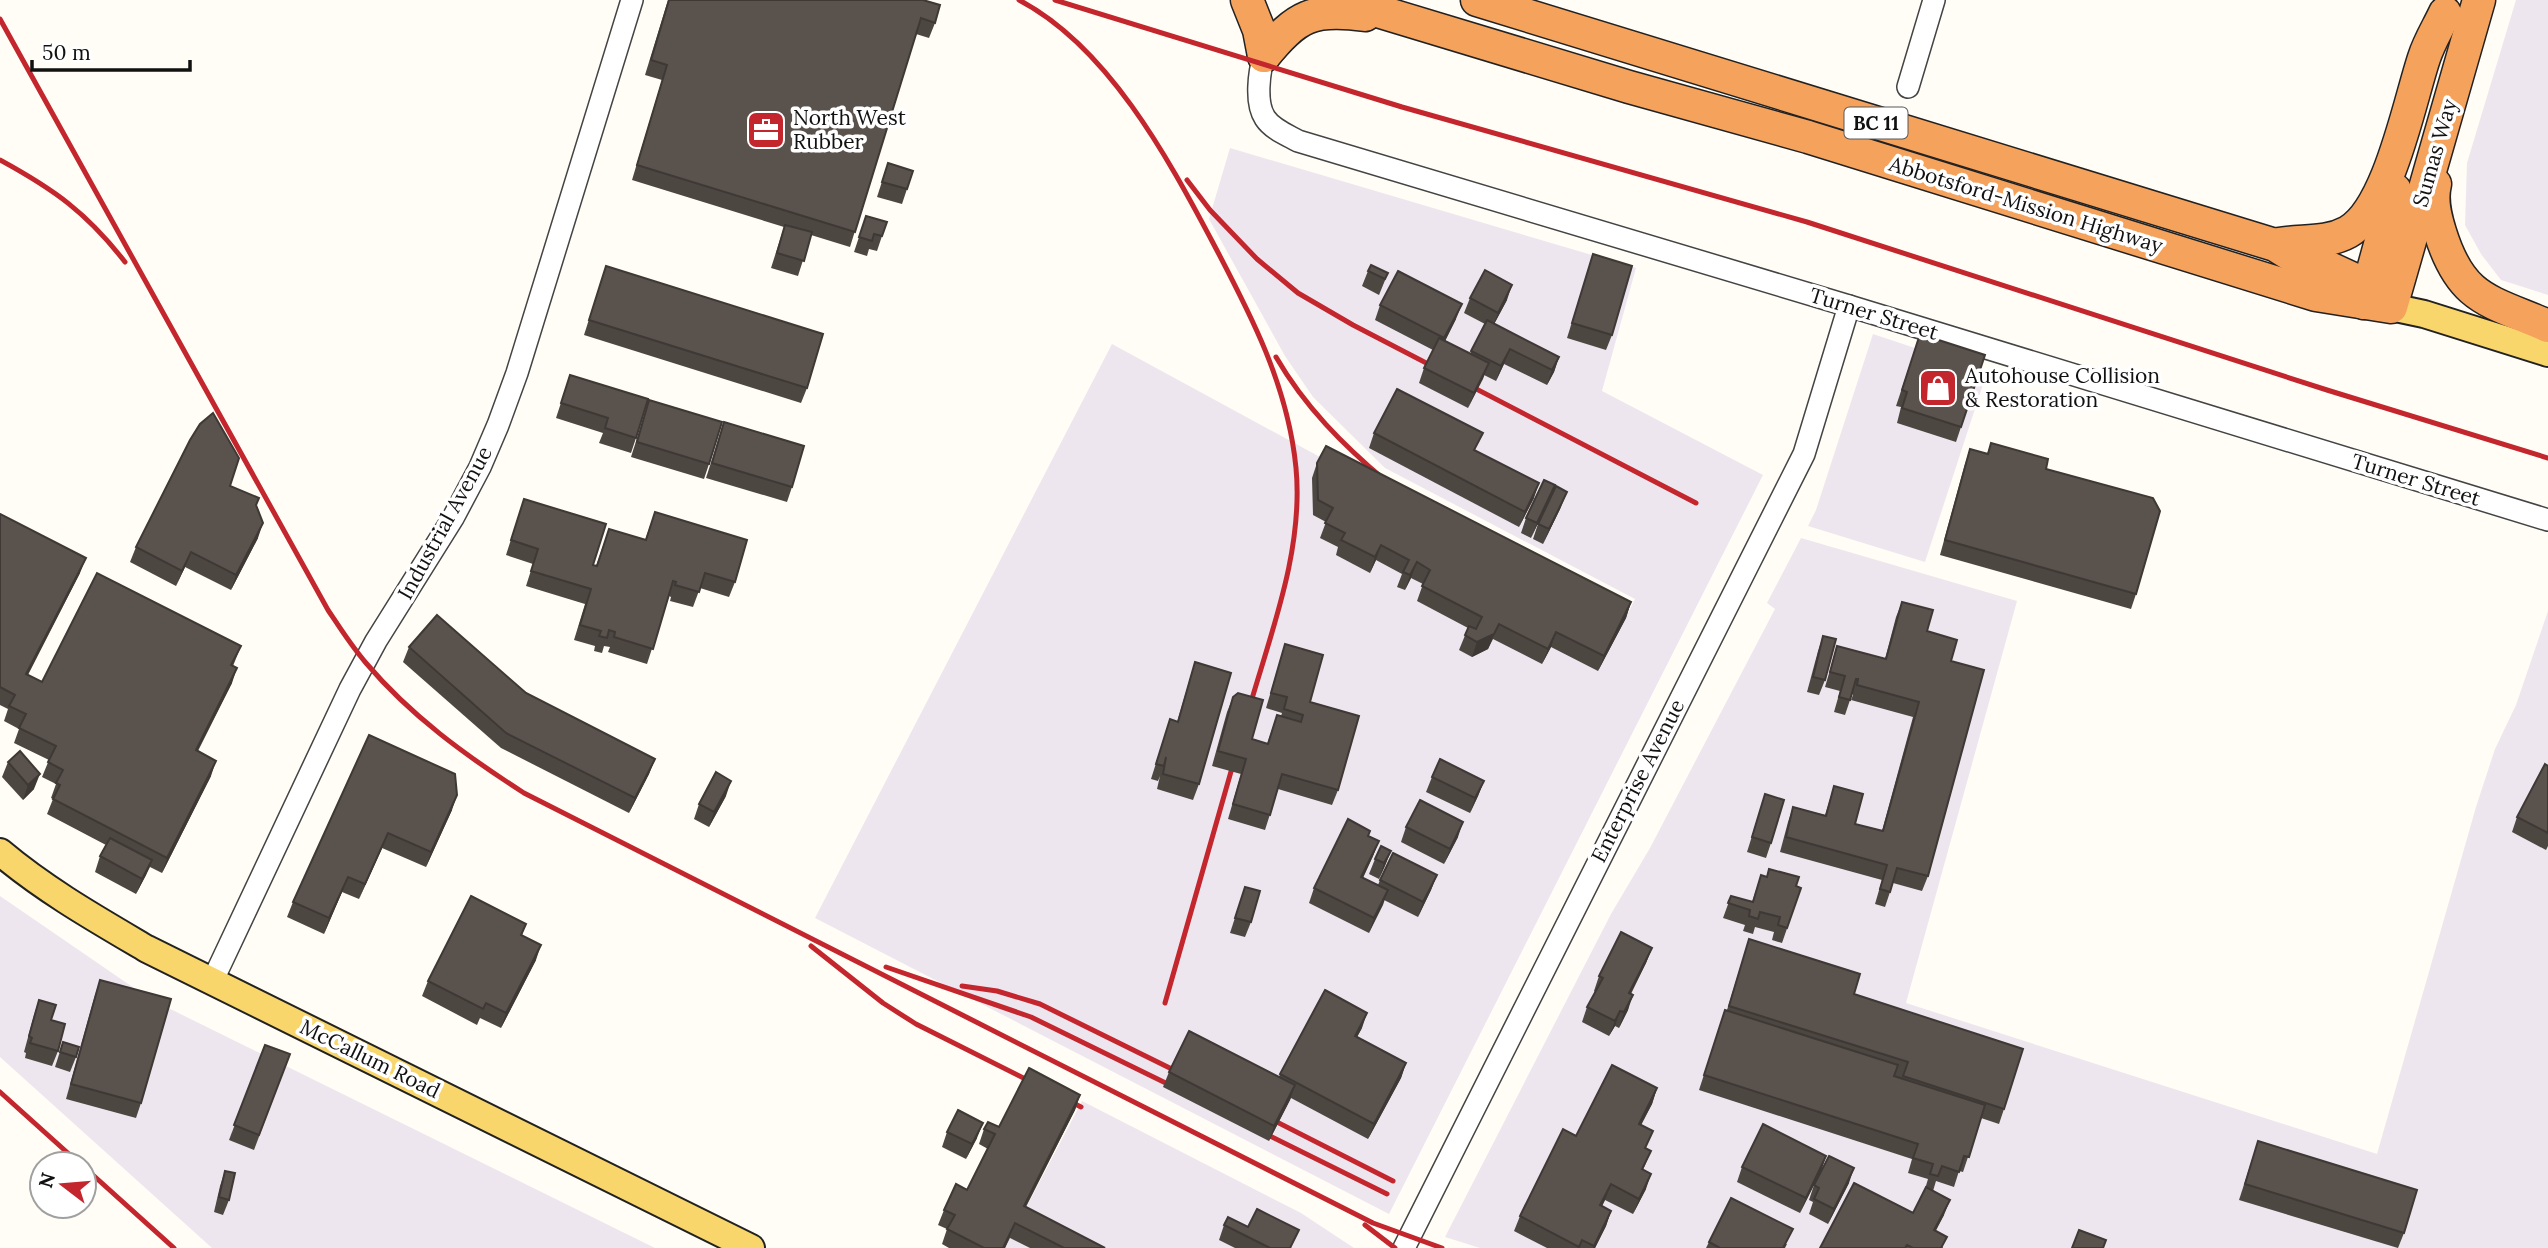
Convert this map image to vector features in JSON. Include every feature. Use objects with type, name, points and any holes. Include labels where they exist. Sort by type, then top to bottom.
[{"type":"highway","points":[[1247,0],[1259,30],[1264,56]]},
{"type":"highway","name":"Abbotsford-Mission Highway","points":[[1341,0],[1808,137],[2316,295],[2379,298]]},
{"type":"highway","name":"Abbotsford-Mission Highway","points":[[1477,0],[2275,245],[2291,255],[2325,266],[2379,298]]},
{"type":"highway","points":[[2275,245],[2297,241],[2314,243],[2332,238],[2348,232],[2365,218],[2384,188],[2426,54],[2461,9]]},
{"type":"highway","points":[[2461,9],[2464,70],[2433,192],[2434,215],[2446,253],[2468,288],[2480,297],[2548,326]]},
{"type":"highway","name":"Sumas Way","points":[[2379,298],[2461,9]]},
{"type":"highway","points":[[1264,56],[1279,37],[1299,20],[1325,11],[1368,15],[1427,27]]},
{"type":"main road","points":[[2379,298],[2548,353]]},
{"type":"main road","name":"McCallum Road","points":[[0,852],[79,909],[147,949],[751,1248]]},
{"type":"street","name":"Industrial Avenue","points":[[212,982],[350,689],[376,641],[453,518],[491,442],[517,373],[632,0]]},
{"type":"street","points":[[1908,87],[1934,0]]},
{"type":"street","name":"Turner Street","points":[[1264,56],[1259,95],[1264,117],[1278,130],[1298,141],[2548,520]]},
{"type":"street","name":"Enterprise Avenue","points":[[1404,1248],[1804,454],[1849,306]]},
{"type":"shaded area","points":[[2516,0],[2548,0],[2548,295],[2501,280],[2481,254],[2465,225],[2467,163]]},
{"type":"shaded area","points":[[1230,148],[1636,268],[1602,391],[1763,475],[1389,1214],[815,918],[1112,344],[1342,469],[1627,615],[1635,599],[1385,468],[1313,397],[1285,356],[1209,219]]},
{"type":"shaded area","points":[[1873,334],[1987,372],[1925,562],[1808,526],[1816,510]]},
{"type":"shaded area","points":[[1801,538],[2017,601],[1906,1003],[2377,1154],[2476,807],[2495,749],[2516,705],[2548,611],[2548,1248],[1480,1248],[1445,1237],[1611,914],[1650,848],[1775,609],[1767,603]]},
{"type":"shaded area","points":[[0,896],[150,999],[655,1248],[212,1248],[0,1057]]},
{"type":"shaded area","points":[[1082,1101],[1301,1213],[1354,1248],[1005,1248]]},
{"type":"building","name":"North West Rubber","points":[[669,0],[923,0],[940,5],[935,23],[921,18],[855,232],[637,165],[667,65],[651,60]]},
{"type":"building","points":[[888,163],[913,171],[907,189],[882,182]]},
{"type":"building","points":[[866,216],[887,222],[882,236],[874,234],[872,241],[859,237]]},
{"type":"building","points":[[785,225],[812,232],[804,261],[777,253]]},
{"type":"building","points":[[1593,254],[1632,266],[1612,335],[1572,323]]},
{"type":"building","points":[[1371,265],[1388,273],[1385,279],[1368,271]]},
{"type":"building","points":[[606,266],[823,334],[807,388],[589,320]]},
{"type":"building","points":[[1485,270],[1512,285],[1498,313],[1470,298]]},
{"type":"building","points":[[1398,271],[1462,304],[1444,338],[1380,305]]},
{"type":"building","points":[[1487,320],[1559,357],[1552,370],[1510,349],[1501,366],[1471,351]]},
{"type":"building","name":"Autohouse Collision & Restoration","points":[[1920,334],[1985,355],[1961,427],[1902,408],[1907,392],[1902,390]]},
{"type":"building","points":[[1439,338],[1489,363],[1474,393],[1424,368]]},
{"type":"building","points":[[570,375],[648,399],[636,438],[605,428],[608,418],[561,403]]},
{"type":"building","points":[[1397,389],[1483,433],[1474,450],[1539,483],[1525,512],[1374,433]]},
{"type":"building","points":[[649,400],[722,422],[709,464],[637,442]]},
{"type":"building","points":[[213,413],[239,458],[230,486],[259,498],[256,505],[263,523],[236,575],[191,552],[182,571],[136,547],[190,440],[200,424]]},
{"type":"building","points":[[724,422],[804,446],[792,487],[712,463]]},
{"type":"building","points":[[1991,443],[2048,459],[2046,469],[2153,498],[2160,511],[2136,594],[1945,540],[1970,449],[1988,454]]},
{"type":"building","points":[[1326,446],[1631,602],[1604,656],[1556,632],[1548,649],[1499,624],[1494,634],[1477,642],[1465,635],[1469,626],[1476,629],[1482,617],[1422,586],[1430,570],[1417,562],[1410,575],[1403,572],[1409,560],[1381,545],[1375,557],[1341,540],[1345,533],[1325,523],[1333,508],[1318,500],[1317,463]]},
{"type":"building","points":[[1544,480],[1555,485],[1537,523],[1526,518]]},
{"type":"building","points":[[1556,486],[1567,492],[1549,529],[1538,524]]},
{"type":"building","points":[[524,499],[606,524],[593,565],[597,566],[609,529],[646,540],[655,512],[747,540],[735,582],[705,573],[699,592],[675,585],[676,582],[673,581],[653,649],[614,637],[615,632],[609,630],[607,638],[599,636],[601,631],[580,625],[591,589],[531,571],[538,549],[511,540]]},
{"type":"building","points":[[0,514],[86,558],[26,674],[42,682],[97,573],[241,646],[231,665],[237,668],[196,750],[216,761],[167,858],[53,799],[60,785],[56,783],[63,770],[48,762],[56,746],[19,728],[26,714],[9,706],[15,695],[0,687]]},
{"type":"building","points":[[1902,602],[1933,610],[1927,631],[1957,640],[1951,661],[1984,670],[1928,876],[1897,868],[1890,892],[1880,889],[1887,865],[1786,837],[1793,807],[1826,816],[1834,786],[1863,794],[1855,824],[1883,831],[1919,702],[1857,685],[1858,679],[1850,700],[1839,697],[1845,676],[1830,672],[1837,646],[1886,659]]},
{"type":"building","points":[[437,615],[526,693],[655,759],[635,798],[506,733],[409,647]]},
{"type":"building","points":[[1823,636],[1836,639],[1825,680],[1813,677]]},
{"type":"building","points":[[1285,644],[1323,655],[1310,702],[1359,716],[1338,790],[1282,774],[1270,815],[1233,804],[1246,759],[1218,751],[1233,697],[1238,693],[1263,700],[1252,739],[1268,744],[1277,715],[1301,722],[1303,715],[1284,709],[1287,697],[1271,693]]},
{"type":"building","points":[[1195,662],[1231,673],[1199,784],[1163,774],[1166,757],[1164,766],[1156,764],[1170,719],[1178,722]]},
{"type":"building","points":[[369,735],[455,774],[457,795],[431,852],[388,833],[365,884],[348,877],[329,918],[293,902]]},
{"type":"building","points":[[20,751],[40,774],[28,785],[8,762]]},
{"type":"building","points":[[1440,759],[1484,781],[1475,798],[1432,777]]},
{"type":"building","points":[[2545,764],[2548,766],[2548,833],[2517,817]]},
{"type":"building","points":[[716,772],[731,781],[714,812],[699,804]]},
{"type":"building","points":[[1765,794],[1784,800],[1771,843],[1752,837]]},
{"type":"building","points":[[1420,800],[1463,822],[1450,849],[1406,827]]},
{"type":"building","points":[[1348,819],[1370,831],[1368,836],[1379,841],[1361,877],[1388,890],[1374,918],[1314,888]]},
{"type":"building","points":[[110,838],[152,860],[142,879],[100,856]]},
{"type":"building","points":[[1381,846],[1391,851],[1384,863],[1375,859]]},
{"type":"building","points":[[1393,853],[1437,875],[1423,902],[1380,880]]},
{"type":"building","points":[[1769,869],[1799,877],[1796,886],[1801,888],[1787,928],[1778,925],[1780,917],[1760,912],[1758,919],[1749,916],[1750,910],[1728,903],[1731,896],[1753,902],[1761,875],[1767,877]]},
{"type":"building","points":[[1245,887],[1260,891],[1251,922],[1235,918]]},
{"type":"building","points":[[471,896],[526,924],[521,935],[541,945],[506,1013],[486,1003],[483,1009],[428,981]]},
{"type":"building","points":[[1621,932],[1652,948],[1629,993],[1633,995],[1624,1012],[1620,1011],[1615,1021],[1587,1007],[1603,978],[1599,976]]},
{"type":"building","points":[[1749,939],[1860,974],[1854,994],[2023,1049],[2004,1109],[1903,1076],[1908,1062],[1729,1006]]},
{"type":"building","points":[[100,980],[171,999],[141,1103],[71,1084]]},
{"type":"building","points":[[1325,990],[1367,1013],[1355,1036],[1406,1063],[1374,1124],[1280,1074]]},
{"type":"building","points":[[39,1000],[56,1005],[51,1020],[65,1024],[58,1051],[30,1043],[32,1038],[29,1036]]},
{"type":"building","points":[[1725,1010],[1898,1065],[1894,1076],[1985,1105],[1969,1157],[1964,1156],[1959,1172],[1942,1166],[1938,1176],[1930,1174],[1933,1164],[1913,1158],[1918,1144],[1704,1075]]},
{"type":"building","points":[[1189,1031],[1295,1085],[1274,1126],[1169,1072]]},
{"type":"building","points":[[63,1042],[79,1047],[76,1057],[60,1052]]},
{"type":"building","points":[[265,1045],[290,1054],[259,1135],[234,1125]]},
{"type":"building","points":[[1612,1065],[1657,1088],[1639,1124],[1653,1131],[1645,1148],[1651,1151],[1642,1169],[1651,1174],[1639,1199],[1611,1184],[1600,1205],[1611,1211],[1594,1246],[1582,1240],[1579,1247],[1520,1216],[1563,1129],[1576,1136]]},
{"type":"building","points":[[1029,1068],[1080,1095],[1024,1206],[1105,1248],[1064,1248],[1015,1223],[1003,1248],[984,1248],[947,1229],[955,1215],[944,1210],[956,1184],[967,1190],[995,1134],[984,1129],[988,1122],[999,1127]]},
{"type":"building","points":[[958,1110],[983,1123],[972,1144],[947,1132]]},
{"type":"building","points":[[1763,1124],[1826,1156],[1806,1198],[1742,1167]]},
{"type":"building","points":[[2258,1141],[2417,1190],[2404,1233],[2245,1184]]},
{"type":"building","points":[[1829,1156],[1854,1168],[1834,1209],[1814,1199],[1819,1188],[1814,1185]]},
{"type":"building","points":[[225,1171],[235,1173],[229,1200],[219,1197]]},
{"type":"building","points":[[1854,1183],[1913,1213],[1926,1187],[1950,1200],[1934,1230],[1947,1237],[1941,1248],[1913,1248],[1907,1245],[1905,1248],[1820,1248]]},
{"type":"building","points":[[1731,1198],[1793,1229],[1783,1248],[1720,1248],[1709,1242]]},
{"type":"building","points":[[1257,1209],[1299,1230],[1290,1248],[1270,1248],[1224,1225],[1228,1217],[1248,1227]]},
{"type":"building","points":[[2079,1230],[2106,1240],[2103,1248],[2072,1248]]},
{"type":"railway","points":[[1019,0],[1051,20],[1080,45],[1132,106],[1175,174],[1212,241],[1253,323],[1276,379],[1292,437],[1296,468],[1295,531],[1283,594],[1247,716]]},
{"type":"railway","points":[[1055,0],[1402,107],[1807,222],[2327,390],[2548,458]]},
{"type":"railway","points":[[0,19],[328,610],[366,663],[420,717],[460,749],[524,793],[1373,1223],[1442,1248]]},
{"type":"railway","points":[[0,160],[69,204],[125,262]]},
{"type":"railway","points":[[1187,180],[1210,210],[1257,259],[1298,293],[1353,325],[1696,503]]},
{"type":"railway","points":[[1276,357],[1299,392],[1326,424],[1387,482]]},
{"type":"railway","points":[[1165,1003],[1236,754]]},
{"type":"railway","points":[[811,946],[883,1003],[916,1024],[1081,1107]]},
{"type":"railway","points":[[886,967],[1031,1017],[1182,1091]]},
{"type":"railway","points":[[962,986],[997,991],[1040,1004],[1188,1077]]},
{"type":"railway","points":[[0,1092],[64,1150]]},
{"type":"railway","points":[[1263,1115],[1393,1181]]},
{"type":"railway","points":[[1254,1128],[1387,1194]]},
{"type":"railway","points":[[98,1180],[174,1248]]},
{"type":"railway","points":[[1365,1225],[1395,1248]]},
{"type":"place","name":"North West Rubber","points":[[766,130]]},
{"type":"place","name":"Autohouse Collision & Restoration","points":[[1938,388]]}]
